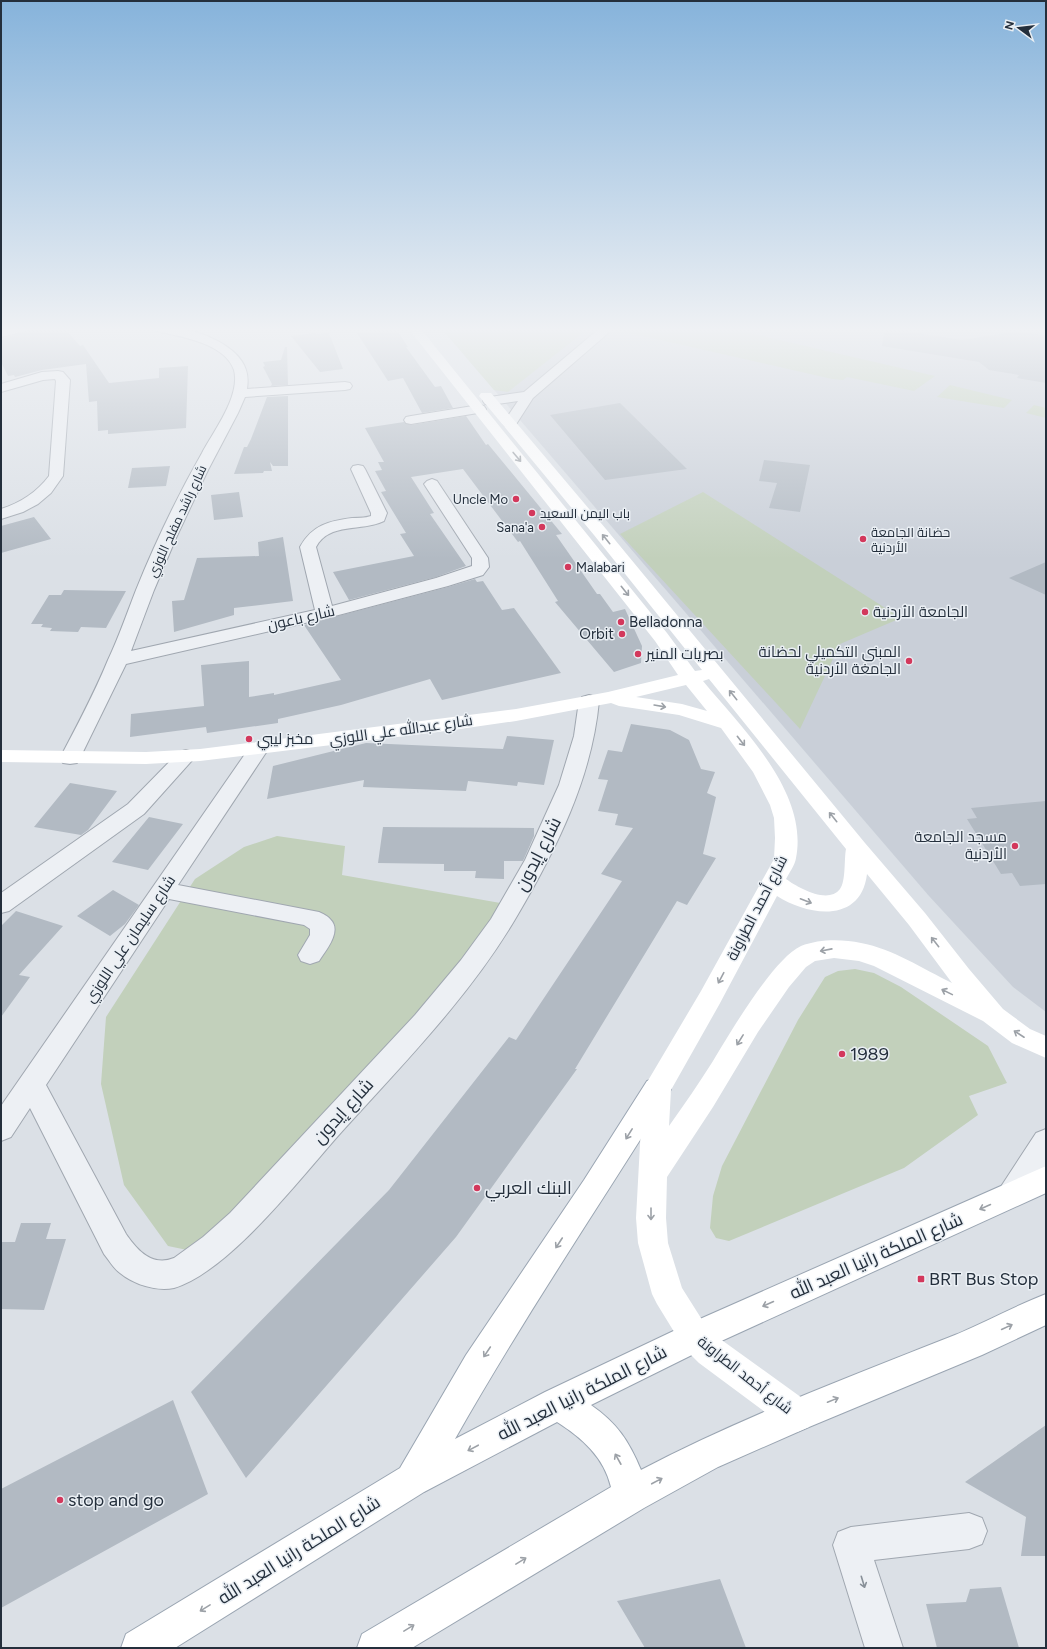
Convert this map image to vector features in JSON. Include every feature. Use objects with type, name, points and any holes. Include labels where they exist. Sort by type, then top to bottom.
[{"type":"street","points":[[1,514],[19,507],[41,494],[49,488],[56,476],[61,405]]},
{"type":"street","name":"شارع راشد مفلح اللوزي","points":[[70,758],[118,660],[145,589],[189,494],[234,405]]},
{"type":"street","points":[[411,420],[484,405]]},
{"type":"street","name":"شارع أحمد الطراونة","points":[[484,405],[510,423],[857,848],[917,919],[960,976],[994,1016],[1021,1036],[1046,1048]]},
{"type":"street","name":"شارع أحمد الطراونة","points":[[484,405],[661,637],[690,678],[751,754],[772,785],[782,806],[787,840],[785,859],[710,998],[657,1089],[651,1218],[653,1243],[668,1294],[695,1337],[711,1352],[766,1390],[797,1415]]},
{"type":"street","points":[[510,423],[522,405]]},
{"type":"street","points":[[325,613],[308,547],[315,536],[322,530],[372,521],[378,518],[379,513],[358,469]]},
{"type":"street","name":"شارع باعون","points":[[118,660],[325,613],[469,574],[481,567],[482,563],[480,558],[432,484]]},
{"type":"street","name":"شارع عبدالله علي اللوزي","points":[[1,756],[146,758],[186,756],[259,748],[446,725],[598,700],[715,673]]},
{"type":"street","name":"شارع عبدالله علي اللوزي","points":[[598,700],[682,710],[728,724]]},
{"type":"street","name":"شارع إيدون","points":[[32,1085],[115,1244],[128,1261],[137,1268],[162,1274],[174,1273],[186,1267],[212,1249],[288,1172],[426,1019],[464,974],[492,937],[517,896],[568,793],[580,758],[586,733],[598,700]]},
{"type":"street","name":"شارع سليمان علي اللوزي","points":[[1,1129],[259,748]]},
{"type":"street","points":[[1,905],[136,809],[150,796],[186,756]]},
{"type":"street","points":[[773,882],[795,897],[813,903],[825,904],[838,902],[849,894],[853,885],[857,848]]},
{"type":"street","points":[[162,890],[311,918],[322,925],[322,936],[310,955]]},
{"type":"street","points":[[652,1175],[703,1099],[749,1025],[780,980],[797,961],[810,953],[834,949],[861,952],[883,960],[994,1016]]},
{"type":"street","points":[[412,1480],[478,1366],[594,1190],[657,1089]]},
{"type":"street","points":[[1012,1194],[1046,1142]]},
{"type":"street","name":"شارع الملكة رانيا العبد الله","points":[[140,1648],[412,1480],[557,1404],[695,1337],[1046,1179]]},
{"type":"street","points":[[376,1648],[631,1495],[706,1455],[797,1415],[971,1344],[1046,1309]]},
{"type":"street","points":[[557,1404],[580,1416],[600,1434],[616,1456],[624,1471],[631,1495]]},
{"type":"street","points":[[884,1648],[851,1545],[970,1531]]},
{"type":"shaded area","name":"الجامعة الأردنية","points":[[507,405],[1046,405],[1046,1012],[1013,987],[929,896]]},
{"type":"green space","points":[[985,405],[1007,405],[1004,408]]},
{"type":"green space","points":[[1034,405],[1046,408],[1046,418],[1026,413]]},
{"type":"green space","points":[[703,492],[901,618],[840,644],[800,729],[620,534]]},
{"type":"green space","points":[[277,836],[345,846],[342,875],[506,904],[465,967],[210,1239],[192,1251],[168,1246],[124,1185],[101,1084],[106,1017],[195,879],[244,847]]},
{"type":"green space","points":[[855,969],[874,973],[901,987],[988,1046],[1007,1083],[969,1096],[978,1115],[904,1168],[729,1241],[716,1238],[710,1228],[713,1196],[722,1166],[798,1020],[825,977],[838,971]]},
{"type":"building","points":[[97,405],[187,405],[186,428],[108,434],[108,430],[98,431]]},
{"type":"building","points":[[264,405],[288,405],[288,466],[273,466],[270,462],[272,471],[264,471],[263,473],[234,474],[244,447],[247,447]]},
{"type":"building","points":[[418,405],[451,405],[453,408],[422,413]]},
{"type":"building","points":[[609,405],[622,405],[687,469],[605,480],[550,415]]},
{"type":"building","points":[[466,416],[486,445],[488,444],[562,534],[556,535],[597,594],[600,594],[613,612],[625,609],[642,646],[641,663],[614,672],[555,602],[558,601],[520,541],[518,542],[463,469],[411,477],[434,513],[430,514],[466,566],[436,577],[349,600],[333,572],[414,556],[400,534],[406,533],[381,492],[386,491],[375,471],[382,470],[378,462],[384,462],[365,428],[404,422],[411,425]]},
{"type":"building","points":[[764,460],[810,465],[800,512],[769,508],[777,483],[759,481]]},
{"type":"building","points":[[170,466],[166,486],[128,488],[132,468]]},
{"type":"building","points":[[239,492],[243,517],[214,520],[211,495]]},
{"type":"building","points":[[34,517],[51,539],[1,553],[1,526]]},
{"type":"building","points":[[283,537],[293,601],[234,608],[234,615],[174,632],[172,601],[184,600],[197,558],[259,556],[258,542]]},
{"type":"building","points":[[1046,562],[1046,595],[1009,578]]},
{"type":"building","points":[[475,579],[477,582],[483,581],[502,610],[514,608],[561,673],[442,700],[430,679],[341,705],[278,719],[278,723],[207,733],[206,727],[130,737],[131,714],[204,706],[201,665],[249,661],[249,697],[274,693],[274,695],[341,680],[304,625]]},
{"type":"building","points":[[64,590],[126,591],[106,628],[81,627],[78,632],[50,631],[52,628],[41,627],[43,624],[31,624],[49,595],[61,595]]},
{"type":"building","points":[[631,724],[670,730],[689,740],[701,769],[715,772],[707,793],[716,797],[703,854],[716,858],[687,905],[677,901],[575,1069],[577,1069],[456,1237],[246,1478],[191,1392],[389,1190],[509,1037],[516,1040],[622,881],[601,874],[633,828],[615,825],[618,814],[598,811],[608,780],[598,779],[608,750],[622,752]]},
{"type":"building","points":[[507,736],[554,740],[544,785],[518,782],[517,786],[468,781],[466,791],[363,787],[364,780],[267,799],[273,766],[366,743],[503,749]]},
{"type":"building","points":[[70,783],[117,791],[88,830],[81,835],[34,827]]},
{"type":"building","name":"مسجد الجامعة الأردنية","points":[[1046,801],[1046,884],[1020,886],[1012,873],[1001,874],[967,819],[977,818],[971,808]]},
{"type":"building","points":[[149,817],[183,824],[148,870],[112,862]]},
{"type":"building","points":[[383,827],[534,828],[534,836],[523,861],[504,861],[504,879],[475,878],[476,871],[444,871],[444,864],[378,863]]},
{"type":"building","points":[[113,890],[139,905],[125,924],[110,936],[77,916]]},
{"type":"building","points":[[16,911],[63,926],[19,975],[30,977],[1,1017],[1,926]]},
{"type":"building","points":[[21,1223],[51,1223],[46,1239],[66,1239],[44,1310],[1,1309],[1,1242],[15,1242]]},
{"type":"building","points":[[173,1400],[208,1494],[1,1608],[1,1489]]},
{"type":"building","points":[[1046,1425],[1046,1556],[1021,1556],[1026,1517],[965,1482]]},
{"type":"building","points":[[720,1579],[746,1648],[645,1648],[617,1601]]},
{"type":"building","points":[[1001,1587],[1019,1648],[937,1648],[926,1604],[966,1602],[970,1589]]},
{"type":"place","name":"Uncle Mo","points":[[516,499]]},
{"type":"place","name":"باب اليمن السعيد","points":[[532,513]]},
{"type":"place","name":"Sana'a","points":[[542,527]]},
{"type":"place","name":"حضانة الجامعة الأردنية","points":[[863,539]]},
{"type":"place","name":"Malabari","points":[[568,567]]},
{"type":"place","name":"الجامعة الأردنية","points":[[865,612]]},
{"type":"place","name":"Belladonna","points":[[621,622]]},
{"type":"place","name":"Orbit","points":[[622,634]]},
{"type":"place","name":"بصريات المنير","points":[[638,654]]},
{"type":"place","name":"المبنى التكميلي لحضانة الجامغة الأردنية","points":[[909,661]]},
{"type":"place","name":"مخبز ليبي","points":[[249,739]]},
{"type":"place","name":"مسجد الجامعة الأردنية","points":[[1015,846]]},
{"type":"place","name":"1989","points":[[842,1054]]},
{"type":"place","name":"البنك العربي","points":[[477,1188]]},
{"type":"place","name":"BRT Bus Stop","points":[[921,1279]]},
{"type":"place","name":"stop and go","points":[[60,1500]]}]
